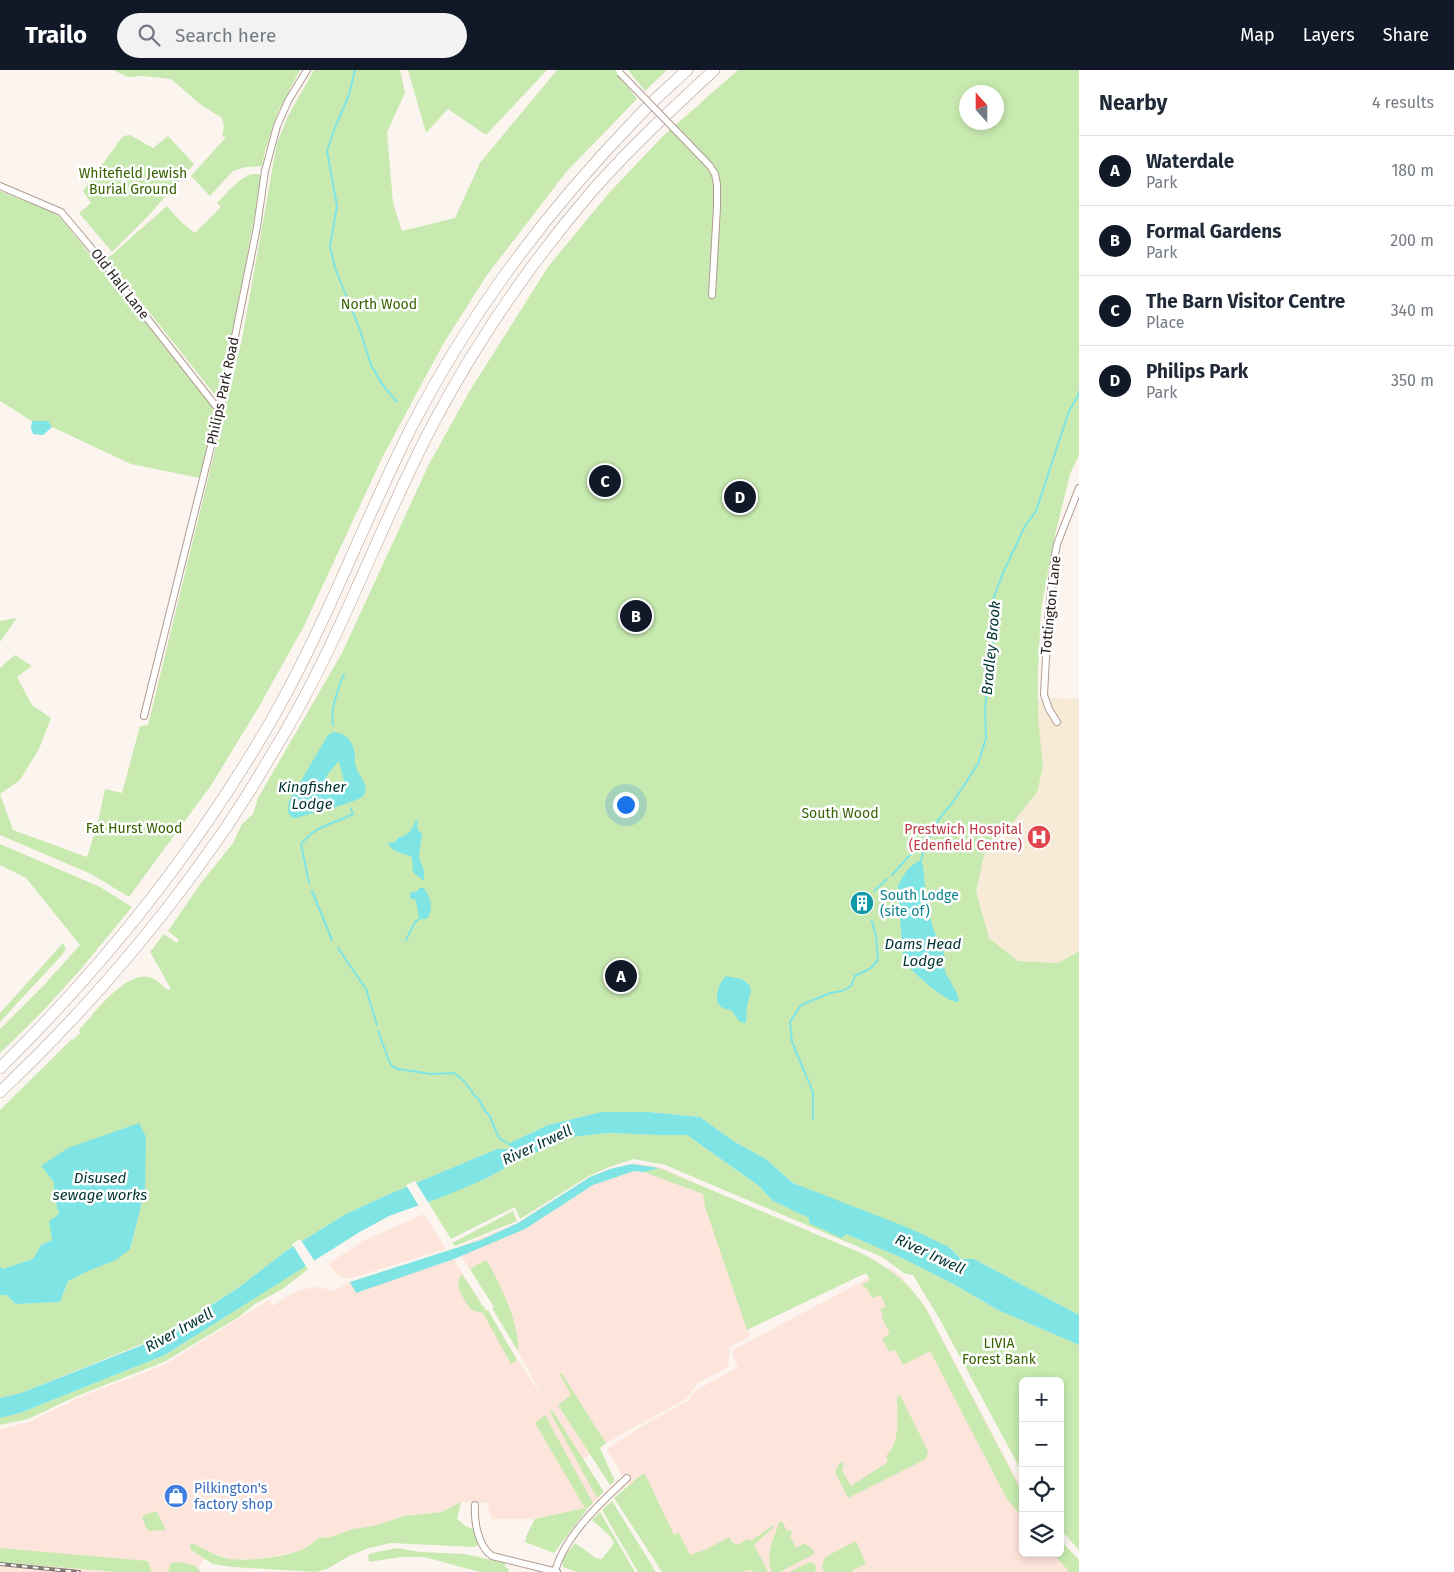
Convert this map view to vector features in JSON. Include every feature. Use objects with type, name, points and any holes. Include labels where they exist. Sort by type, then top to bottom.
[{"type":"highway","points":[[0,1068],[76,989],[128,929],[208,823],[236,779],[271,720],[319,630],[376,502],[413,425],[452,356],[493,292],[520,254],[574,186],[636,118],[687,70]]},
{"type":"highway","points":[[0,1092],[72,1020],[126,960],[184,886],[235,813],[286,731],[307,692],[342,622],[391,510],[433,424],[464,371],[526,275],[600,184],[645,136],[714,70]]},
{"type":"street","name":"Philips Park Road","points":[[144,716],[221,406],[268,162],[280,119],[288,101],[307,70]]},
{"type":"street","points":[[619,72],[710,166],[715,174],[717,207],[712,294]]},
{"type":"street","name":"Old Hall Lane","points":[[0,186],[61,212],[103,262],[215,405],[221,406]]},
{"type":"street","name":"Tottington Lane","points":[[1057,722],[1044,695],[1048,620],[1057,544],[1079,488]]},
{"type":"street","points":[[475,1505],[474,1515],[480,1539],[488,1553],[492,1556],[556,1572],[559,1558],[584,1521],[627,1478]]},
{"type":"shaded area","name":"Prestwich Hospital (Edenfield Centre)","points":[[1053,698],[1079,699],[1079,951],[1058,963],[1018,961],[989,938],[976,891],[985,852],[1014,821],[1037,792],[1038,700]]},
{"type":"shaded area","points":[[634,1163],[660,1167],[702,1186],[750,1336],[730,1347],[728,1367],[698,1383],[686,1399],[606,1443],[580,1461],[600,1496],[593,1503],[584,1508],[535,1519],[491,1519],[488,1503],[461,1502],[442,1512],[404,1516],[374,1526],[353,1529],[327,1538],[320,1537],[306,1548],[296,1552],[259,1559],[230,1559],[209,1552],[198,1568],[201,1572],[0,1572],[0,1429],[29,1422],[80,1397],[164,1365],[270,1299],[272,1306],[295,1292],[313,1287],[334,1291],[349,1282],[448,1251],[546,1403],[494,1307],[456,1248],[515,1224],[590,1177],[610,1169]]},
{"type":"shaded area","points":[[424,1214],[446,1249],[348,1279],[338,1276],[328,1264],[365,1240]]},
{"type":"shaded area","points":[[889,1267],[901,1276],[926,1308],[1019,1483],[1019,1557],[1058,1557],[1071,1572],[690,1572],[621,1474],[607,1449],[642,1426],[688,1401],[695,1391],[738,1367],[732,1354],[733,1350]]},
{"type":"green space","points":[[113,70],[300,70],[278,112],[262,166],[246,167],[233,171],[210,196],[191,176],[226,137],[222,136],[224,126],[222,118],[201,105],[171,79],[142,76],[128,77]]},
{"type":"green space","points":[[314,70],[400,70],[405,93],[387,132],[393,203],[402,231],[455,218],[480,163],[557,70],[615,70],[637,99],[567,171],[487,275],[442,346],[382,458],[304,626],[260,705],[212,784],[129,897],[91,874],[0,835],[0,794],[13,830],[87,857],[98,822],[105,789],[122,793],[140,726],[148,725],[242,339],[277,143],[288,116]]},
{"type":"green space","points":[[408,70],[547,70],[486,135],[448,109],[426,133]]},
{"type":"green space","points":[[628,70],[667,70],[645,91]]},
{"type":"green space","name":"South Wood","points":[[738,70],[1079,70],[1079,455],[1070,474],[1054,539],[1041,610],[1038,717],[1043,767],[1037,792],[1014,821],[985,852],[976,891],[989,938],[1018,961],[1058,963],[1079,951],[1079,1315],[974,1259],[961,1259],[949,1247],[793,1183],[766,1159],[733,1141],[700,1117],[649,1112],[601,1112],[548,1125],[511,1143],[509,1149],[497,1149],[344,1215],[286,1251],[238,1288],[159,1337],[21,1393],[0,1398],[0,1295],[6,1295],[16,1304],[60,1302],[68,1281],[130,1249],[145,1191],[41,1165],[54,1182],[54,1196],[59,1214],[52,1240],[41,1245],[33,1259],[3,1269],[0,1266],[0,1110],[80,1033],[79,1030],[120,987],[139,977],[149,977],[168,990],[171,989],[150,952],[164,934],[177,943],[179,940],[168,931],[201,883],[233,843],[242,824],[253,814],[258,798],[342,653],[429,464],[469,392],[548,267],[608,194],[663,136]]},
{"type":"green space","name":"Whitefield Jewish Burial Ground","points":[[130,135],[153,148],[168,136],[194,164],[149,215],[112,252],[79,213],[91,203],[83,191],[123,136]]},
{"type":"green space","points":[[252,174],[259,174],[262,177],[221,393],[218,396],[215,395],[107,259],[167,206],[180,221],[195,233],[221,207],[217,203],[229,190],[237,182]]},
{"type":"green space","points":[[0,191],[50,211],[60,217],[217,411],[200,478],[131,464],[52,427],[48,421],[32,421],[0,401]]},
{"type":"green space","points":[[17,618],[0,642],[0,621]]},
{"type":"green space","points":[[15,655],[32,666],[17,677],[32,705],[51,718],[39,749],[20,780],[0,794],[0,668]]},
{"type":"green space","points":[[0,844],[100,887],[132,907],[45,1009],[0,1053],[0,1029],[44,985],[80,945],[26,878],[0,865]]},
{"type":"green space","points":[[63,943],[66,949],[62,955],[0,1022],[0,1013]]},
{"type":"green space","name":"LIVIA Forest Bank","points":[[608,1133],[687,1135],[759,1186],[773,1201],[902,1258],[955,1285],[998,1310],[1079,1345],[1079,1550],[1064,1533],[1064,1377],[1019,1377],[1019,1467],[939,1318],[913,1275],[904,1273],[882,1257],[665,1165],[634,1159],[589,1176],[520,1219],[515,1207],[451,1239],[428,1202],[485,1179],[522,1159],[571,1137]]},
{"type":"green space","points":[[659,1168],[861,1253],[889,1270],[912,1290],[925,1307],[1019,1486],[1019,1513],[1007,1499],[930,1351],[903,1365],[895,1350],[889,1352],[882,1338],[890,1334],[881,1316],[883,1315],[880,1309],[886,1306],[880,1295],[872,1298],[868,1290],[862,1285],[870,1280],[866,1273],[747,1330],[705,1207],[703,1194],[644,1172]]},
{"type":"green space","points":[[513,1211],[517,1221],[455,1246],[452,1243]]},
{"type":"green space","points":[[486,1260],[503,1291],[513,1317],[518,1351],[492,1308],[494,1307],[470,1269]]},
{"type":"green space","points":[[305,1266],[308,1269],[284,1288],[255,1304],[239,1317],[164,1362],[77,1396],[28,1419],[0,1425],[0,1418],[20,1413],[165,1355]]},
{"type":"green space","points":[[462,1274],[486,1311],[488,1310],[517,1360],[511,1364],[483,1313],[471,1310],[462,1296],[458,1283]]},
{"type":"green space","points":[[559,1373],[562,1374],[606,1443],[600,1448],[615,1481],[610,1485],[558,1405],[571,1395]]},
{"type":"green space","points":[[900,1395],[928,1451],[926,1459],[848,1498],[835,1472],[840,1462],[844,1464],[842,1470],[851,1486],[888,1462],[886,1456],[891,1450],[896,1436],[897,1398]]},
{"type":"green space","points":[[552,1410],[604,1492],[597,1498],[550,1412]]},
{"type":"green space","points":[[545,1415],[593,1503],[586,1510],[535,1423]]},
{"type":"green space","points":[[645,1474],[674,1535],[679,1533],[690,1555],[705,1550],[729,1537],[732,1542],[738,1545],[747,1539],[752,1540],[774,1525],[754,1545],[768,1572],[749,1570],[744,1572],[662,1572],[614,1498],[641,1475]]},
{"type":"green space","points":[[612,1501],[656,1572],[638,1572],[602,1510]]},
{"type":"green space","points":[[461,1502],[457,1519],[467,1527],[474,1529],[478,1545],[474,1547],[391,1543],[369,1548],[349,1556],[327,1569],[316,1572],[232,1567],[213,1564],[191,1550],[190,1547],[191,1544],[194,1544],[216,1555],[231,1559],[259,1559],[281,1556],[309,1546],[320,1537],[327,1538],[353,1529],[374,1526],[404,1516],[442,1512]]},
{"type":"green space","points":[[584,1508],[586,1511],[554,1553],[525,1542],[535,1519]]},
{"type":"green space","points":[[156,1511],[166,1530],[149,1531],[146,1528],[142,1516]]},
{"type":"green space","points":[[600,1512],[635,1572],[577,1572],[563,1567],[562,1559],[575,1543],[596,1558],[602,1559],[614,1543],[610,1536],[592,1520]]},
{"type":"green space","points":[[782,1521],[787,1531],[791,1530],[792,1534],[790,1536],[796,1548],[805,1543],[815,1552],[780,1572],[772,1572],[769,1554],[779,1523]]},
{"type":"green space","points":[[856,1541],[866,1564],[853,1570],[853,1572],[824,1572],[822,1566],[825,1557]]},
{"type":"green space","points":[[1064,1544],[1079,1560],[1079,1572],[1069,1572],[1056,1557],[1064,1557]]},
{"type":"green space","points":[[0,1548],[148,1561],[152,1572],[116,1572],[0,1562]]},
{"type":"green space","points":[[397,1548],[420,1552],[465,1554],[505,1563],[505,1567],[509,1569],[508,1572],[480,1572],[424,1557],[401,1557],[369,1562],[368,1555],[372,1553]]},
{"type":"green space","points":[[180,1562],[194,1565],[201,1572],[168,1572],[171,1563]]},
{"type":"green space","points":[[810,1562],[815,1564],[815,1572],[789,1572]]},
{"type":"water","points":[[32,421],[48,421],[52,427],[43,435],[33,434],[31,428]]},
{"type":"water","name":"Kingfisher Lodge","points":[[338,732],[351,743],[354,751],[355,766],[365,785],[365,792],[359,799],[351,802],[292,818],[288,812],[289,801],[328,735]],"holes":[[[338,762],[344,782],[340,785],[327,787],[325,783],[327,775]]]},
{"type":"water","points":[[418,820],[417,828],[422,835],[419,857],[424,871],[424,881],[413,872],[412,857],[393,850],[387,843],[395,842],[398,838],[407,834],[415,821]]},
{"type":"water","name":"Dams Head Lodge","points":[[921,860],[932,923],[943,948],[945,971],[956,991],[958,1002],[952,1001],[928,985],[903,959],[898,886],[907,871]]},
{"type":"water","points":[[419,888],[424,888],[430,899],[431,907],[427,919],[419,919],[416,900],[410,898],[410,893],[418,891]]},
{"type":"water","points":[[726,976],[742,979],[750,986],[751,991],[747,1006],[746,1022],[744,1023],[739,1021],[731,1010],[723,1008],[717,1001],[717,992]]},
{"type":"water","name":"River Irwell","points":[[601,1112],[649,1112],[700,1117],[733,1141],[766,1159],[793,1183],[909,1228],[949,1247],[961,1259],[974,1259],[1079,1315],[1079,1345],[998,1310],[955,1285],[902,1258],[846,1234],[841,1238],[809,1223],[809,1218],[773,1201],[759,1186],[687,1135],[608,1133],[571,1137],[522,1159],[485,1179],[389,1216],[358,1233],[165,1355],[20,1413],[0,1418],[0,1398],[21,1393],[160,1338],[238,1288],[286,1251],[344,1215],[497,1149],[509,1149],[510,1143],[548,1125]]},
{"type":"water","name":"Disused sewage works","points":[[139,1123],[146,1137],[145,1191],[130,1249],[116,1260],[68,1281],[60,1302],[16,1304],[6,1295],[0,1295],[0,1266],[3,1269],[33,1259],[41,1245],[52,1240],[49,1221],[59,1214],[54,1196],[54,1182],[41,1166],[68,1148]]},
{"type":"water","points":[[632,1164],[659,1168],[644,1172],[634,1171],[593,1185],[525,1229],[454,1259],[356,1293],[350,1282],[481,1240],[518,1223],[590,1177],[610,1169]]},
{"type":"pier","points":[[415,1181],[429,1205],[420,1208],[406,1185]]},
{"type":"pier","points":[[300,1239],[316,1263],[307,1268],[292,1244]]},
{"type":"waterway","points":[[355,70],[349,95],[327,151],[337,206],[330,246],[335,268],[360,330],[371,365],[382,384],[397,402]]},
{"type":"waterway","name":"Bradley Brook","points":[[892,875],[909,856],[925,845],[939,819],[953,802],[978,764],[986,738],[987,663],[993,642],[991,615],[993,599],[1025,526],[1036,511],[1069,411],[1079,392]]},
{"type":"waterway","points":[[333,725],[334,706],[344,674]]},
{"type":"waterway","points":[[309,883],[301,844],[317,830],[353,814],[351,809]]},
{"type":"waterway","name":"Bradley Brook","points":[[921,860],[925,845]]},
{"type":"waterway","name":"Bradley Brook","points":[[874,891],[887,879]]},
{"type":"waterway","points":[[312,891],[332,940]]},
{"type":"waterway","name":"Bradley Brook","points":[[869,911],[872,898]]},
{"type":"waterway","points":[[406,940],[415,922],[419,919]]},
{"type":"waterway","name":"Bradley Brook","points":[[813,1119],[813,1092],[792,1042],[790,1022],[801,1005],[851,986],[855,976],[871,968],[878,960],[876,936],[872,921]]},
{"type":"waterway","points":[[338,948],[366,989],[377,1025]]},
{"type":"waterway","name":"River Irwell","points":[[378,1031],[392,1066],[398,1069],[431,1074],[454,1073],[464,1081],[489,1115],[499,1138],[510,1145]]},
{"type":"railway","points":[[0,1564],[79,1572]]},
{"type":"place","name":"The Barn Visitor Centre","points":[[605,481]]},
{"type":"place","name":"Philips Park","points":[[740,497]]},
{"type":"place","name":"Formal Gardens","points":[[636,616]]},
{"type":"place","name":"Prestwich Hospital (Edenfield Centre)","points":[[1039,837]]},
{"type":"place","name":"South Lodge (site of)","points":[[862,903]]},
{"type":"place","name":"Waterdale","points":[[621,976]]},
{"type":"place","name":"Pilkington's factory shop","points":[[176,1496]]},
{"type":"park label","name":"North Wood","points":[[379,304]]},
{"type":"park label","name":"Fat Hurst Wood","points":[[134,828]]}]
